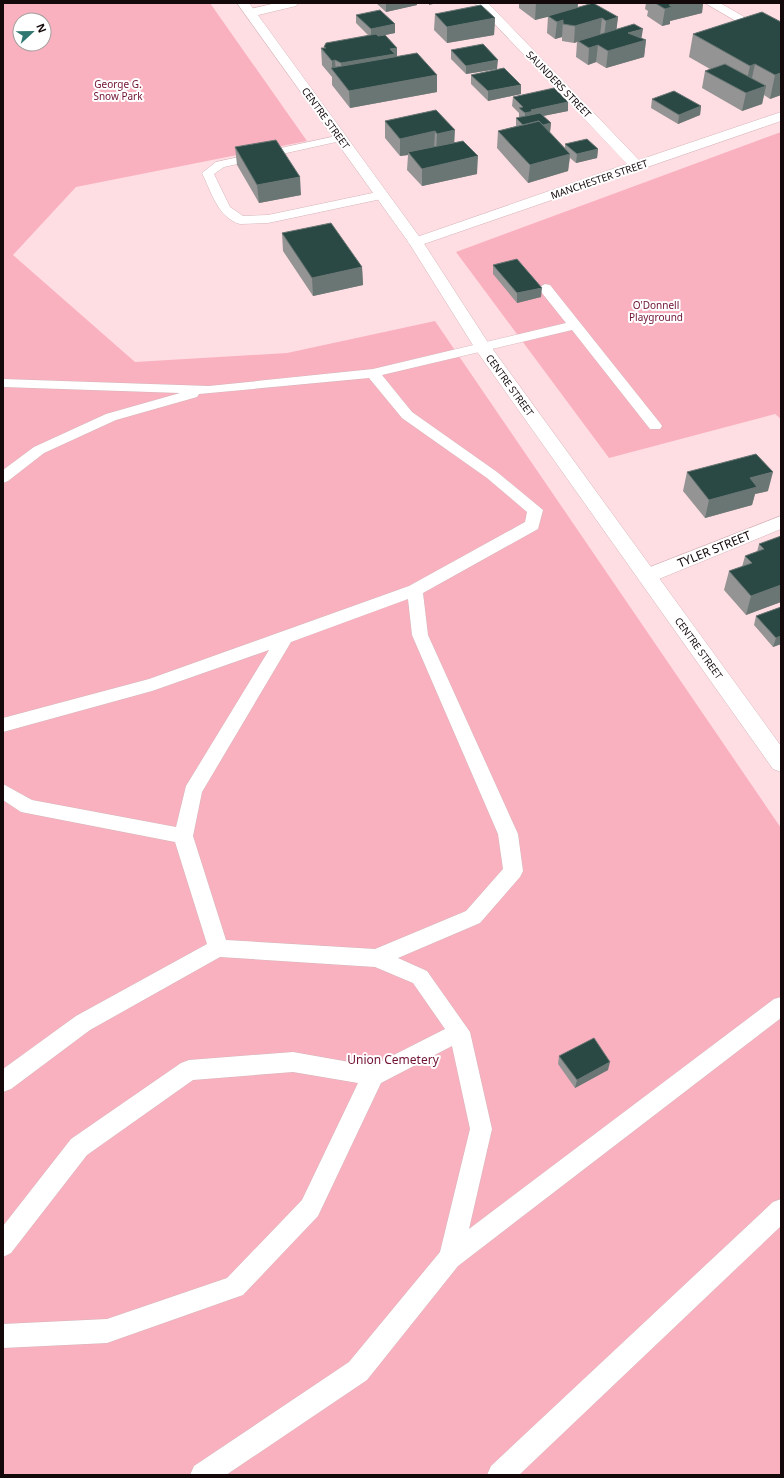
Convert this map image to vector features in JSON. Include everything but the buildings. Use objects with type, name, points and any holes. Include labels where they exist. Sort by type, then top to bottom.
[{"type":"main road","points":[[247,8],[292,3]]},
{"type":"main road","name":"SAUNDERS STREET","points":[[481,3],[637,166]]},
{"type":"main road","points":[[711,3],[781,43]]},
{"type":"main road","name":"CENTRE STREET","points":[[247,8],[416,242],[482,346],[781,763]]},
{"type":"main road","name":"MANCHESTER STREET","points":[[416,242],[781,116]]},
{"type":"main road","name":"TYLER STREET","points":[[647,576],[781,522]]},
{"type":"lane","points":[[341,138],[220,164],[208,173],[226,209],[240,220],[268,219],[382,195]]},
{"type":"lane","points":[[545,288],[573,326],[655,426]]},
{"type":"lane","points":[[3,383],[71,384],[209,390],[373,373],[482,346],[573,326]]},
{"type":"lane","points":[[3,725],[152,685],[415,590],[532,525],[535,510],[492,475],[407,415],[373,373]]},
{"type":"lane","points":[[3,478],[39,450],[112,417],[209,390]]},
{"type":"lane","points":[[376,958],[473,917],[512,871],[508,834],[420,635],[415,590]]},
{"type":"lane","points":[[218,948],[183,836],[193,791],[285,638]]},
{"type":"lane","points":[[3,791],[28,807],[183,836]]},
{"type":"lane","points":[[3,1082],[83,1023],[218,948],[376,958],[420,977],[459,1032],[481,1128],[450,1258]]},
{"type":"lane","points":[[203,1475],[358,1371],[450,1258],[781,1006]]},
{"type":"lane","points":[[3,1245],[79,1147],[189,1070],[293,1062],[373,1076],[459,1032]]},
{"type":"lane","points":[[3,1336],[107,1331],[235,1287],[310,1208],[373,1076]]},
{"type":"lane","points":[[500,1475],[781,1210]]},
{"type":"green space","name":"Union Cemetery","points":[[3,3],[210,3],[307,141],[76,187],[13,255],[135,362],[287,353],[435,321],[781,828],[781,1475],[3,1475]]},
{"type":"green space","name":"O'Donnell Playground","points":[[781,132],[781,419],[775,414],[609,458],[456,252]]},
{"type":"park label","name":"George G. Snow Park","points":[[118,90]]}]
